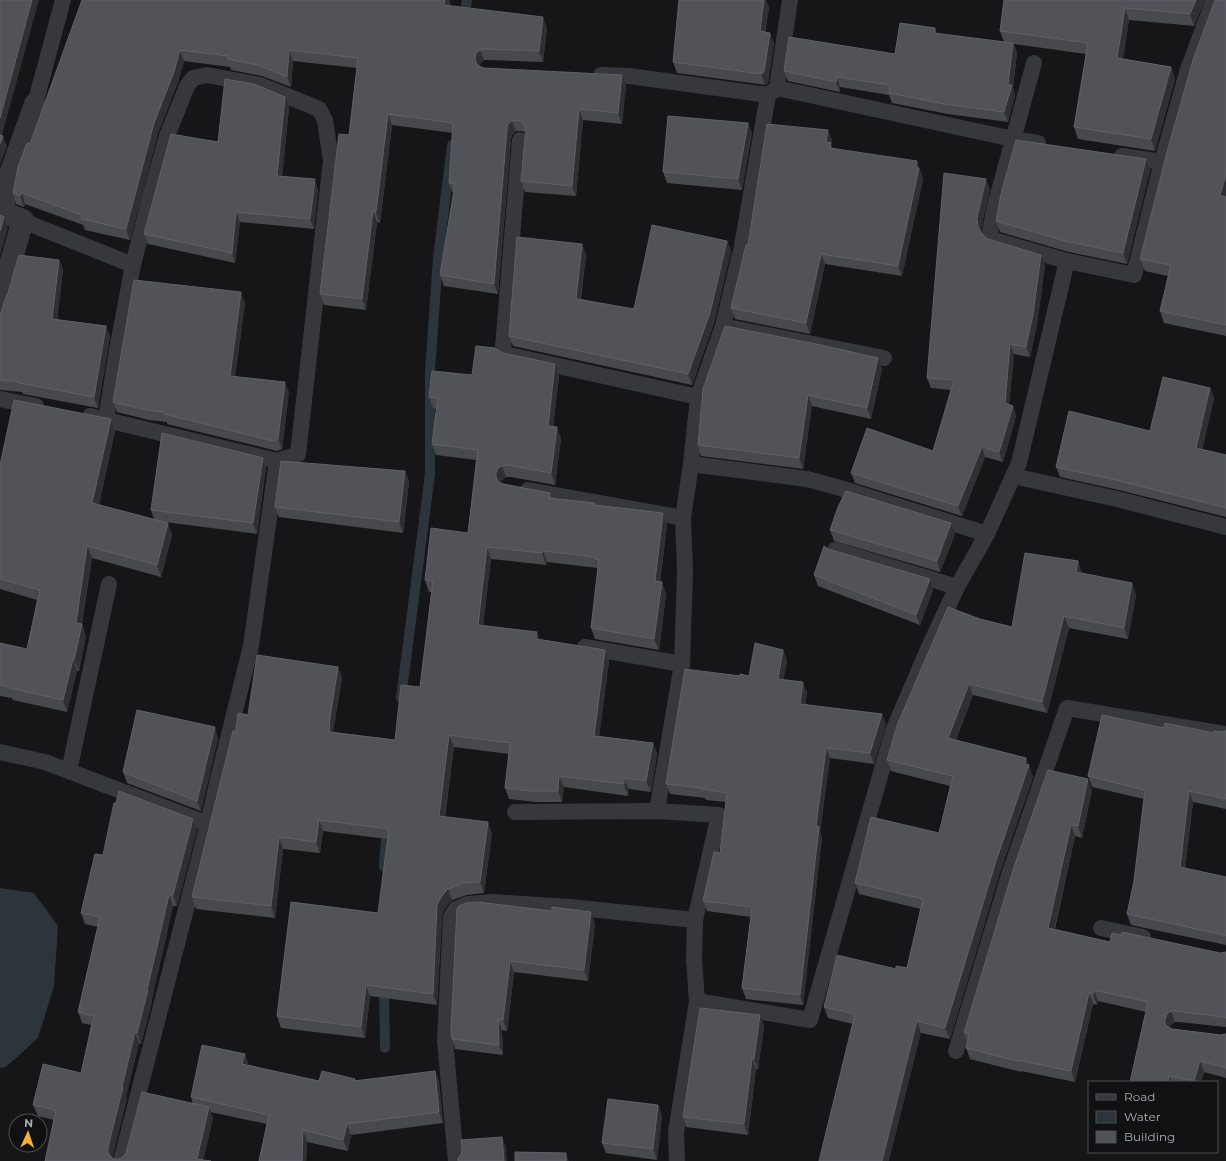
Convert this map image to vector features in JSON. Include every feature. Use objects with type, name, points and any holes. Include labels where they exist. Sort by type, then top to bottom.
[{"type":"street","points":[[0,300],[23,220],[2,212],[10,174],[35,104]]},
{"type":"lane","points":[[35,104],[63,0]]},
{"type":"lane","points":[[657,811],[682,664],[685,571],[683,518],[691,464],[698,397],[723,326],[742,246],[790,0]]},
{"type":"lane","points":[[1034,63],[996,202],[990,230],[991,235],[994,240],[1067,261],[1134,275],[1162,162],[1188,69],[1214,0]]},
{"type":"lane","points":[[590,74],[629,76],[772,92],[1013,139],[1052,145]]},
{"type":"lane","points":[[106,419],[116,350],[133,265],[167,136],[187,86],[193,78],[207,75],[260,85],[319,108],[325,120],[331,161],[298,454],[277,461]]},
{"type":"lane","points":[[520,140],[503,348],[505,352],[509,355],[698,397]]},
{"type":"lane","points":[[1107,153],[1162,162]]},
{"type":"lane","points":[[0,212],[133,265]]},
{"type":"lane","points":[[697,1002],[810,1020],[893,731],[928,647],[957,587],[987,534],[1019,463],[1067,261]]},
{"type":"lane","points":[[723,326],[884,358]]},
{"type":"lane","points":[[0,399],[53,409]]},
{"type":"lane","points":[[76,414],[106,419],[277,461],[307,463]]},
{"type":"lane","points":[[121,1161],[208,824],[251,646],[277,461]]},
{"type":"lane","points":[[691,464],[807,479],[987,534]]},
{"type":"lane","points":[[1013,476],[1117,499],[1226,527]]},
{"type":"lane","points":[[517,488],[683,518]]},
{"type":"lane","points":[[835,550],[957,587]]},
{"type":"lane","points":[[69,771],[109,584]]},
{"type":"lane","points":[[571,645],[682,664]]},
{"type":"lane","points":[[956,1052],[1009,875],[1067,708],[1226,734]]},
{"type":"lane","points":[[0,752],[45,762],[208,824]]},
{"type":"lane","points":[[515,812],[657,811],[719,815],[696,920],[694,960],[697,1002],[676,1132],[677,1161]]},
{"type":"lane","points":[[456,1161],[445,1040],[451,917],[456,910],[468,904],[492,902],[570,907],[696,920]]},
{"type":"lane","points":[[1101,928],[1161,941]]},
{"type":"water","points":[[0,888],[34,893],[58,926],[54,986],[38,1038],[6,1067],[0,1068]]},
{"type":"building","points":[[0,0],[32,0],[0,118]]},
{"type":"building","points":[[82,0],[445,0],[444,5],[543,17],[539,51],[485,49],[476,53],[476,63],[484,68],[622,75],[618,113],[579,109],[572,186],[521,181],[526,130],[522,122],[517,120],[508,124],[494,284],[440,275],[455,184],[449,183],[453,123],[388,114],[376,212],[373,211],[362,299],[320,294],[339,134],[349,135],[358,58],[289,50],[287,77],[258,65],[227,59],[228,56],[180,50],[174,72],[154,123],[126,229],[81,219],[82,215],[22,193],[20,196],[13,193],[18,167],[27,143],[30,144]]},
{"type":"building","points":[[679,0],[764,0],[760,31],[770,33],[764,72],[761,74],[673,62]]},
{"type":"building","points":[[1004,0],[1196,0],[1190,14],[1125,8],[1117,58],[1171,67],[1151,139],[1074,127],[1088,43],[1000,31]]},
{"type":"building","points":[[1215,0],[1226,0],[1226,175],[1220,195],[1226,197],[1226,325],[1160,311],[1171,265],[1140,259],[1167,152],[1193,60]]},
{"type":"building","points":[[900,23],[935,28],[934,33],[1013,43],[1008,85],[1012,85],[1004,112],[944,104],[889,93],[890,85],[837,77],[836,82],[784,71],[789,37],[895,54]]},
{"type":"building","points":[[225,79],[254,84],[285,97],[277,176],[315,179],[310,219],[236,212],[232,253],[144,234],[171,134],[218,142]]},
{"type":"building","points":[[668,116],[748,123],[738,179],[663,172]]},
{"type":"building","points":[[767,124],[828,130],[826,142],[831,143],[830,148],[917,161],[916,168],[919,168],[898,266],[821,254],[806,323],[731,308],[746,245],[748,245]]},
{"type":"building","points":[[0,135],[3,136],[0,144]]},
{"type":"building","points":[[1016,140],[1146,159],[1123,253],[1065,241],[996,221],[1001,194]]},
{"type":"building","points":[[944,173],[986,179],[977,218],[978,227],[983,235],[988,239],[1041,255],[1033,314],[1026,347],[1010,344],[1005,403],[1013,406],[999,452],[982,447],[958,506],[851,473],[867,428],[933,451],[954,380],[927,378]]},
{"type":"building","points":[[0,215],[4,217],[0,231]]},
{"type":"building","points":[[652,225],[727,241],[710,313],[688,374],[509,336],[517,237],[582,244],[576,299],[634,309]]},
{"type":"building","points":[[19,255],[59,260],[52,319],[106,326],[94,397],[19,382],[0,380],[0,315]]},
{"type":"building","points":[[134,280],[241,292],[230,376],[285,382],[278,439],[273,441],[164,414],[164,412],[146,410],[113,402]]},
{"type":"building","points":[[725,326],[878,358],[867,408],[808,395],[799,458],[698,445],[703,389]]},
{"type":"building","points":[[476,346],[495,348],[503,353],[555,364],[548,426],[557,427],[551,473],[507,465],[498,468],[496,477],[498,482],[550,493],[549,498],[663,513],[655,581],[662,582],[654,639],[591,628],[599,559],[595,559],[595,557],[543,551],[542,553],[487,547],[478,625],[537,632],[536,639],[605,650],[594,736],[653,743],[646,781],[624,778],[624,784],[559,776],[558,791],[532,791],[505,788],[510,743],[449,735],[439,816],[488,822],[480,882],[463,883],[448,889],[437,905],[433,994],[366,985],[361,1027],[277,1016],[291,902],[378,913],[389,829],[319,820],[316,842],[279,837],[271,906],[192,897],[233,731],[236,731],[238,713],[248,715],[257,655],[338,667],[329,732],[395,740],[401,685],[420,687],[433,581],[425,580],[431,528],[468,533],[478,450],[432,444],[438,398],[429,397],[432,371],[472,375]]},
{"type":"building","points":[[1163,377],[1210,388],[1196,448],[1226,455],[1226,508],[1116,480],[1056,467],[1069,411],[1150,431]]},
{"type":"building","points":[[14,400],[111,419],[92,503],[168,523],[157,565],[87,546],[76,623],[82,624],[63,700],[0,685],[0,643],[27,649],[40,590],[0,579],[0,465]]},
{"type":"building","points":[[162,433],[263,458],[253,523],[151,510]]},
{"type":"building","points":[[281,461],[405,471],[399,522],[275,507]]},
{"type":"building","points":[[846,491],[951,523],[937,561],[830,530],[838,507]]},
{"type":"building","points":[[824,546],[828,549],[930,579],[916,615],[814,575]]},
{"type":"building","points":[[1025,553],[1078,561],[1076,572],[1132,583],[1124,628],[1064,616],[1042,702],[969,684],[948,738],[1026,758],[1025,764],[1029,765],[996,861],[945,1028],[917,1021],[882,1161],[819,1161],[855,1014],[824,1007],[837,955],[896,969],[896,966],[907,968],[923,899],[855,883],[871,817],[939,833],[953,776],[887,760],[898,723],[948,607],[980,619],[1012,627]]},
{"type":"building","points":[[755,643],[783,650],[778,679],[803,682],[800,704],[882,714],[870,753],[826,748],[816,826],[819,827],[800,995],[742,988],[752,907],[703,901],[714,852],[720,853],[727,793],[702,788],[666,784],[685,669],[749,676]]},
{"type":"building","points":[[137,710],[215,727],[197,801],[123,772]]},
{"type":"building","points":[[1102,715],[1164,728],[1165,723],[1214,733],[1214,731],[1226,731],[1226,799],[1189,791],[1180,867],[1226,877],[1226,936],[1127,914],[1134,881],[1145,790],[1088,776]]},
{"type":"building","points":[[1048,770],[1088,779],[1078,826],[1071,825],[1048,928],[1110,942],[1112,933],[1122,935],[1122,932],[1220,953],[1226,952],[1226,1018],[1171,1011],[1167,1014],[1165,1024],[1172,1029],[1221,1035],[1226,1034],[1226,1068],[1200,1061],[1194,1081],[1169,1076],[1168,1081],[1130,1081],[1148,1002],[1094,990],[1093,994],[1089,993],[1071,1071],[1017,1061],[966,1048],[969,1034],[964,1033],[1014,867]]},
{"type":"building","points":[[119,791],[193,819],[173,895],[169,895],[148,990],[137,1033],[135,1032],[108,1152],[114,1159],[123,1157],[126,1153],[142,1092],[209,1107],[197,1159],[211,1161],[45,1161],[48,1153],[56,1110],[33,1105],[43,1064],[81,1073],[94,1016],[78,1012],[100,917],[81,913],[95,854],[103,855],[114,803],[116,803]]},
{"type":"building","points":[[478,902],[552,911],[552,907],[591,912],[584,970],[510,961],[503,1020],[498,1020],[499,1045],[452,1039],[451,1029],[457,909],[459,906],[466,903]]},
{"type":"building","points":[[700,1008],[760,1015],[754,1059],[752,1058],[744,1124],[683,1117]]},
{"type":"building","points":[[202,1045],[245,1054],[242,1064],[319,1081],[322,1071],[355,1079],[354,1081],[435,1071],[439,1112],[347,1124],[343,1140],[303,1130],[302,1161],[259,1161],[269,1115],[191,1097]]},
{"type":"building","points":[[608,1099],[658,1105],[653,1149],[602,1143]]},
{"type":"building","points":[[502,1137],[504,1161],[458,1161],[462,1150],[461,1140]]},
{"type":"building","points":[[515,1152],[566,1153],[566,1161],[515,1161]]},
{"type":"waterway","points":[[464,20],[467,0]]},
{"type":"waterway","points":[[401,698],[430,474],[430,372],[438,258],[452,145]]},
{"type":"waterway","points":[[384,867],[387,825]]},
{"type":"waterway","points":[[384,985],[385,1048]]}]
